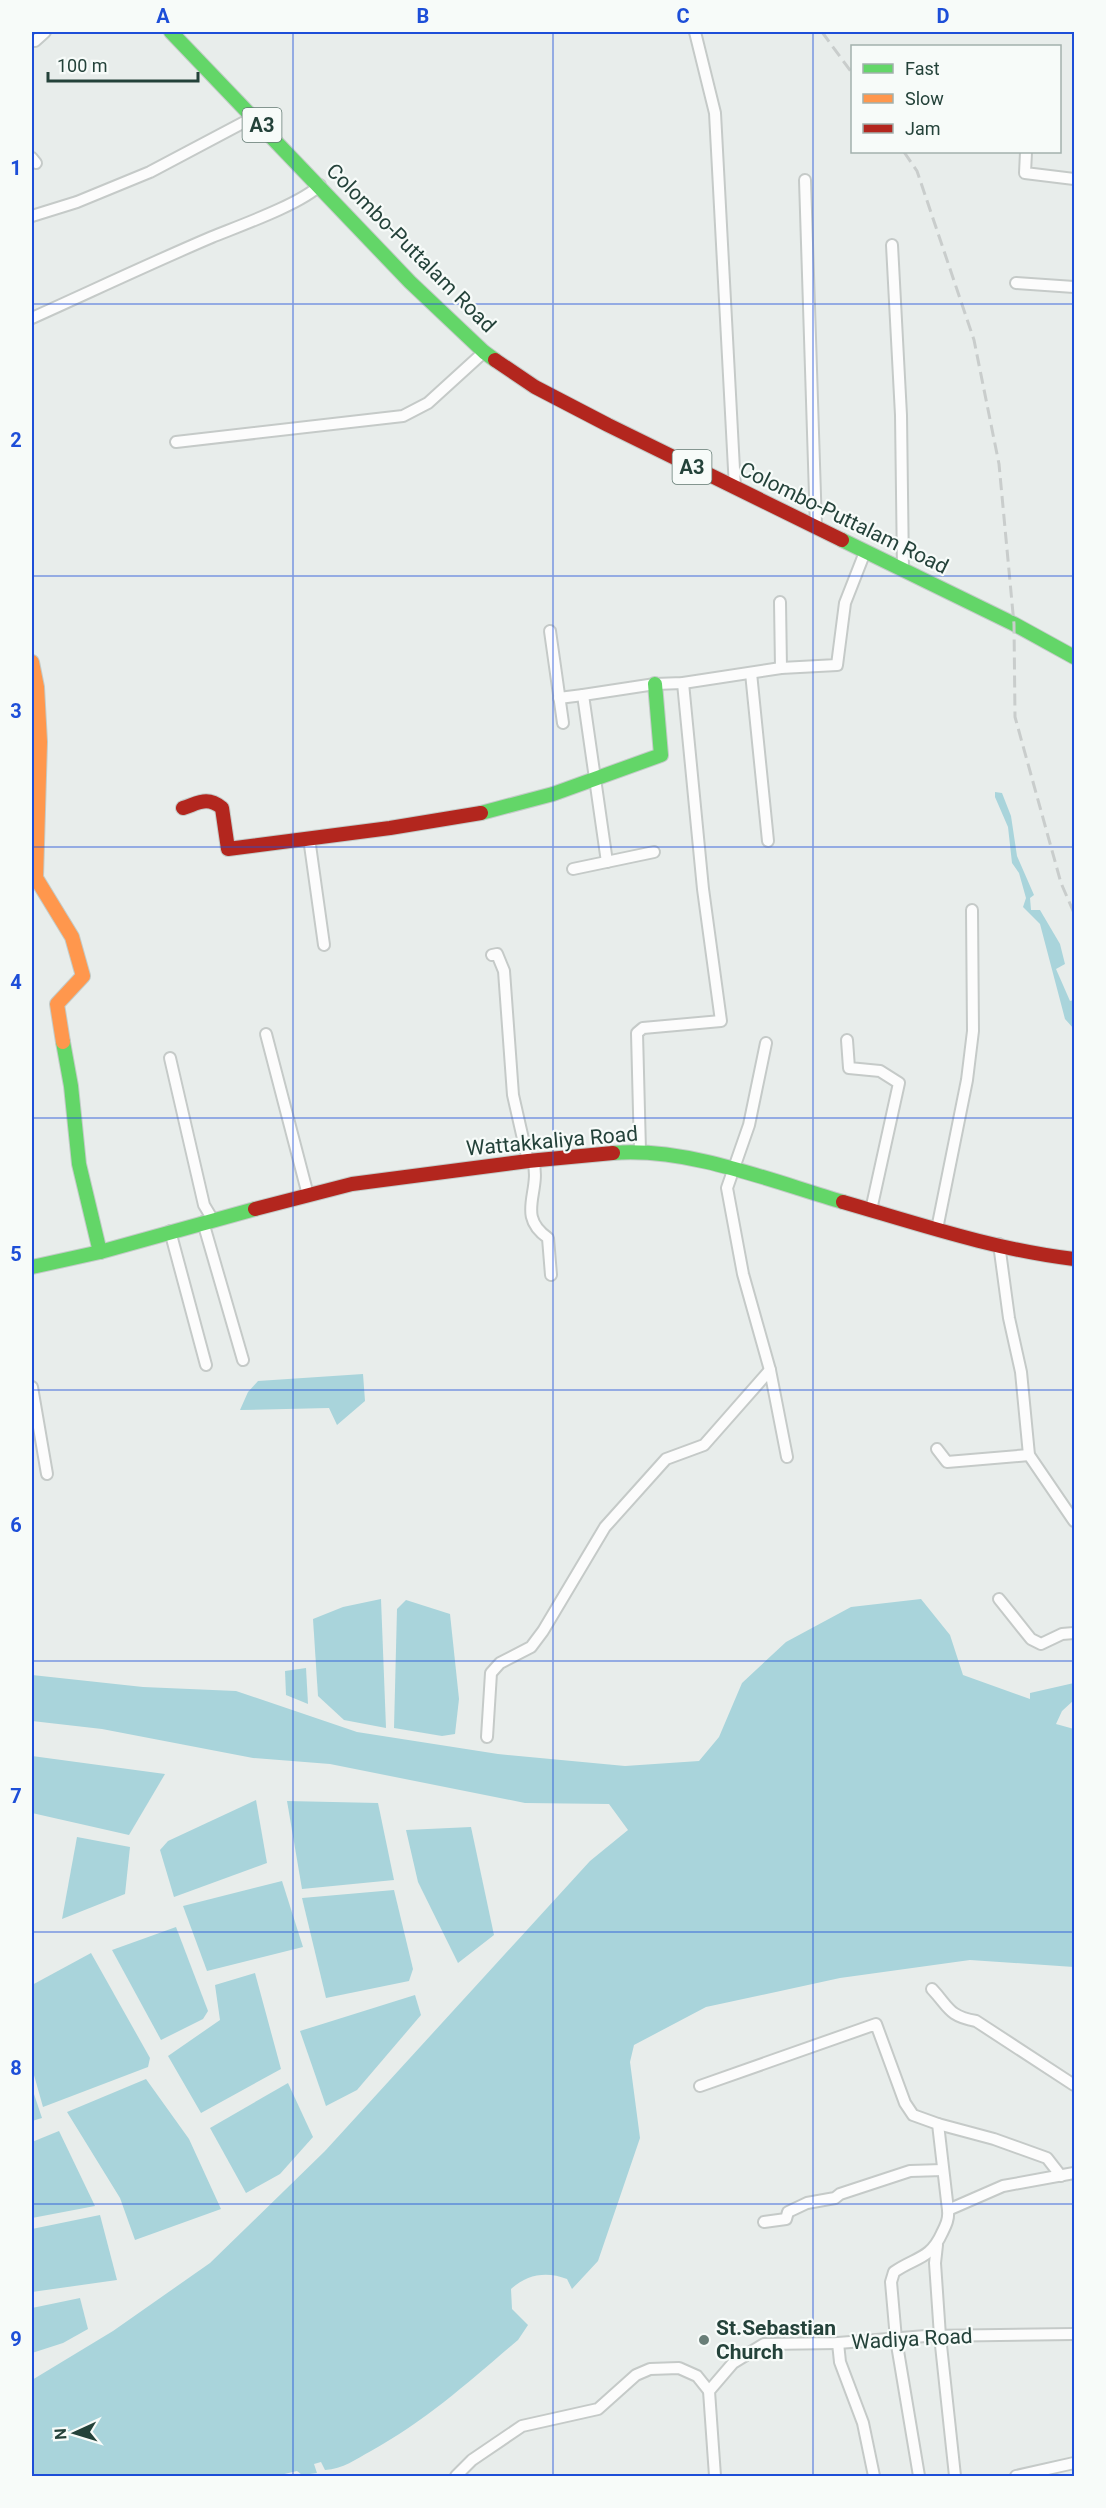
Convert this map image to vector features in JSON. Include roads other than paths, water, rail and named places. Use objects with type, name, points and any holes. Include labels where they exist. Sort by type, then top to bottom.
[{"type":"main road","name":"Colombo-Puttalam Road","points":[[171,32],[410,282],[484,352],[535,387],[1074,657]]},
{"type":"main road","points":[[32,662],[37,687],[40,741],[36,878],[72,937],[83,976],[57,1004],[71,1086],[79,1164],[100,1252]]},
{"type":"main road","points":[[183,808],[205,801],[213,801],[222,808],[228,849],[489,811],[661,755],[655,684]]},
{"type":"main road","name":"Wattakkaliya Road","points":[[32,1267],[100,1252],[170,1231],[352,1184],[531,1160],[640,1151],[706,1162],[938,1229],[1074,1259]]},
{"type":"street","points":[[33,40],[45,32]]},
{"type":"street","points":[[695,32],[715,113],[735,488]]},
{"type":"street","points":[[32,216],[77,202],[150,172],[254,117]]},
{"type":"street","points":[[1026,153],[1025,173],[1074,179]]},
{"type":"street","points":[[805,180],[816,527]]},
{"type":"street","points":[[32,318],[142,266],[275,210],[313,192],[320,186]]},
{"type":"street","points":[[892,245],[901,415],[903,570]]},
{"type":"street","points":[[1016,283],[1074,287]]},
{"type":"street","points":[[176,442],[404,416],[428,403],[484,352]]},
{"type":"street","points":[[559,698],[781,668],[837,665],[845,603],[865,552]]},
{"type":"street","points":[[780,602],[781,668]]},
{"type":"street","points":[[550,630],[563,723]]},
{"type":"street","points":[[751,673],[768,842]]},
{"type":"street","points":[[640,1151],[637,1033],[643,1029],[721,1021],[704,889],[683,683]]},
{"type":"street","points":[[583,695],[607,862]]},
{"type":"street","points":[[309,838],[324,945]]},
{"type":"street","points":[[573,869],[654,852]]},
{"type":"street","points":[[938,1229],[966,1089],[973,1031],[972,910]]},
{"type":"street","points":[[492,955],[497,954],[504,971],[513,1095],[531,1160],[536,1168],[530,1211],[534,1226],[548,1238],[551,1275]]},
{"type":"street","points":[[266,1034],[308,1195]]},
{"type":"street","points":[[847,1040],[849,1068],[880,1071],[899,1083],[871,1210]]},
{"type":"street","points":[[766,1044],[749,1125],[727,1188],[742,1274],[770,1370],[788,1458]]},
{"type":"street","points":[[170,1058],[243,1360]]},
{"type":"street","points":[[170,1231],[206,1365]]},
{"type":"street","points":[[999,1244],[1009,1317],[1021,1372],[1029,1455],[1074,1521]]},
{"type":"street","points":[[487,1737],[490,1673],[500,1662],[531,1647],[543,1631],[605,1527],[666,1459],[704,1445],[770,1370]]},
{"type":"street","points":[[32,1387],[47,1473]]},
{"type":"street","points":[[936,1449],[947,1462],[1029,1455]]},
{"type":"street","points":[[999,1599],[1031,1639],[1041,1644],[1062,1634],[1074,1633]]},
{"type":"street","points":[[932,1989],[946,2008],[958,2018],[976,2021],[1074,2085]]},
{"type":"street","points":[[700,2086],[876,2024],[905,2103],[913,2115],[994,2139],[1047,2158],[1061,2176]]},
{"type":"street","points":[[938,2124],[949,2218],[937,2245],[935,2264],[955,2476]]},
{"type":"street","points":[[764,2222],[786,2219],[788,2212],[807,2202],[835,2198],[840,2194],[910,2171],[943,2170]]},
{"type":"street","points":[[948,2210],[1003,2186],[1074,2173]]},
{"type":"street","points":[[919,2476],[896,2339],[891,2282],[894,2272],[920,2259],[937,2245]]},
{"type":"street","name":"Wadiya Road","points":[[710,2391],[733,2364],[764,2344],[838,2343],[940,2336],[1074,2334]]},
{"type":"street","points":[[838,2343],[840,2362],[863,2423],[874,2476]]},
{"type":"street","points":[[456,2476],[472,2460],[522,2426],[598,2409],[612,2399],[616,2391],[636,2375],[650,2369],[680,2368],[697,2376],[710,2391],[715,2476]]},
{"type":"street","points":[[1016,2476],[1074,2463]]},
{"type":"water","points":[[995,792],[1002,793],[1011,816],[1017,856],[1034,895],[1030,898],[1031,910],[1040,910],[1060,944],[1065,964],[1056,969],[1070,1001],[1074,1000],[1074,1029],[1065,1019],[1040,924],[1023,907],[1026,898],[1019,873],[1012,863],[1008,827]]},
{"type":"water","points":[[363,1374],[365,1401],[337,1425],[329,1408],[240,1410],[248,1392],[258,1381]]},
{"type":"water","points":[[381,1599],[386,1728],[344,1720],[318,1696],[313,1619],[343,1607]]},
{"type":"water","points":[[921,1599],[950,1635],[963,1675],[1030,1699],[1030,1693],[1074,1683],[1074,1700],[1062,1711],[1056,1724],[1074,1729],[1074,1967],[970,1960],[840,1978],[706,2007],[634,2045],[630,2062],[640,2138],[598,2261],[572,2289],[567,2279],[552,2275],[530,2277],[517,2284],[511,2289],[512,2309],[528,2325],[518,2340],[411,2427],[349,2463],[325,2470],[321,2462],[314,2464],[317,2473],[302,2475],[297,2471],[276,2476],[32,2476],[32,2380],[113,2331],[210,2263],[325,2151],[590,1861],[628,1830],[609,1804],[525,1803],[330,1764],[253,1758],[102,1729],[32,1721],[32,1675],[143,1687],[236,1691],[357,1732],[498,1754],[625,1766],[699,1761],[719,1737],[742,1683],[786,1642],[851,1607]]},
{"type":"water","points":[[406,1600],[450,1614],[459,1699],[455,1734],[442,1736],[394,1728],[397,1609]]},
{"type":"water","points":[[306,1668],[308,1704],[286,1695],[285,1671]]},
{"type":"water","points":[[32,1756],[165,1774],[129,1835],[32,1813]]},
{"type":"water","points":[[256,1800],[267,1863],[174,1897],[160,1850],[168,1841]]},
{"type":"water","points":[[287,1801],[378,1803],[394,1880],[302,1889]]},
{"type":"water","points":[[471,1827],[494,1935],[458,1963],[418,1882],[406,1830]]},
{"type":"water","points":[[77,1837],[130,1847],[125,1894],[62,1919]]},
{"type":"water","points":[[282,1881],[303,1947],[207,1971],[183,1906]]},
{"type":"water","points":[[394,1890],[413,1969],[409,1981],[326,1998],[302,1898]]},
{"type":"water","points":[[176,1927],[208,2011],[203,2019],[161,2040],[112,1950]]},
{"type":"water","points":[[91,1953],[150,2058],[148,2067],[43,2107],[32,2068],[32,1985]]},
{"type":"water","points":[[255,1973],[281,2069],[201,2113],[168,2056],[220,2020],[215,1985]]},
{"type":"water","points":[[415,1995],[421,2015],[357,2090],[326,2106],[300,2031]]},
{"type":"water","points":[[146,2079],[189,2139],[221,2209],[135,2240],[120,2198],[67,2112]]},
{"type":"water","points":[[288,2083],[313,2137],[280,2174],[246,2193],[210,2128]]},
{"type":"water","points":[[32,2088],[42,2118],[32,2121]]},
{"type":"water","points":[[59,2131],[95,2206],[32,2218],[32,2142]]},
{"type":"water","points":[[100,2215],[117,2280],[32,2292],[32,2229]]},
{"type":"water","points":[[80,2298],[88,2329],[63,2343],[32,2353],[32,2308]]},
{"type":"railway","points":[[822,32],[851,72]]},
{"type":"railway","points":[[905,153],[917,171],[974,340],[999,464],[1014,624],[1015,717],[1061,883],[1074,913]]},
{"type":"place","name":"St.Sebastian Church","points":[[704,2340]]}]
